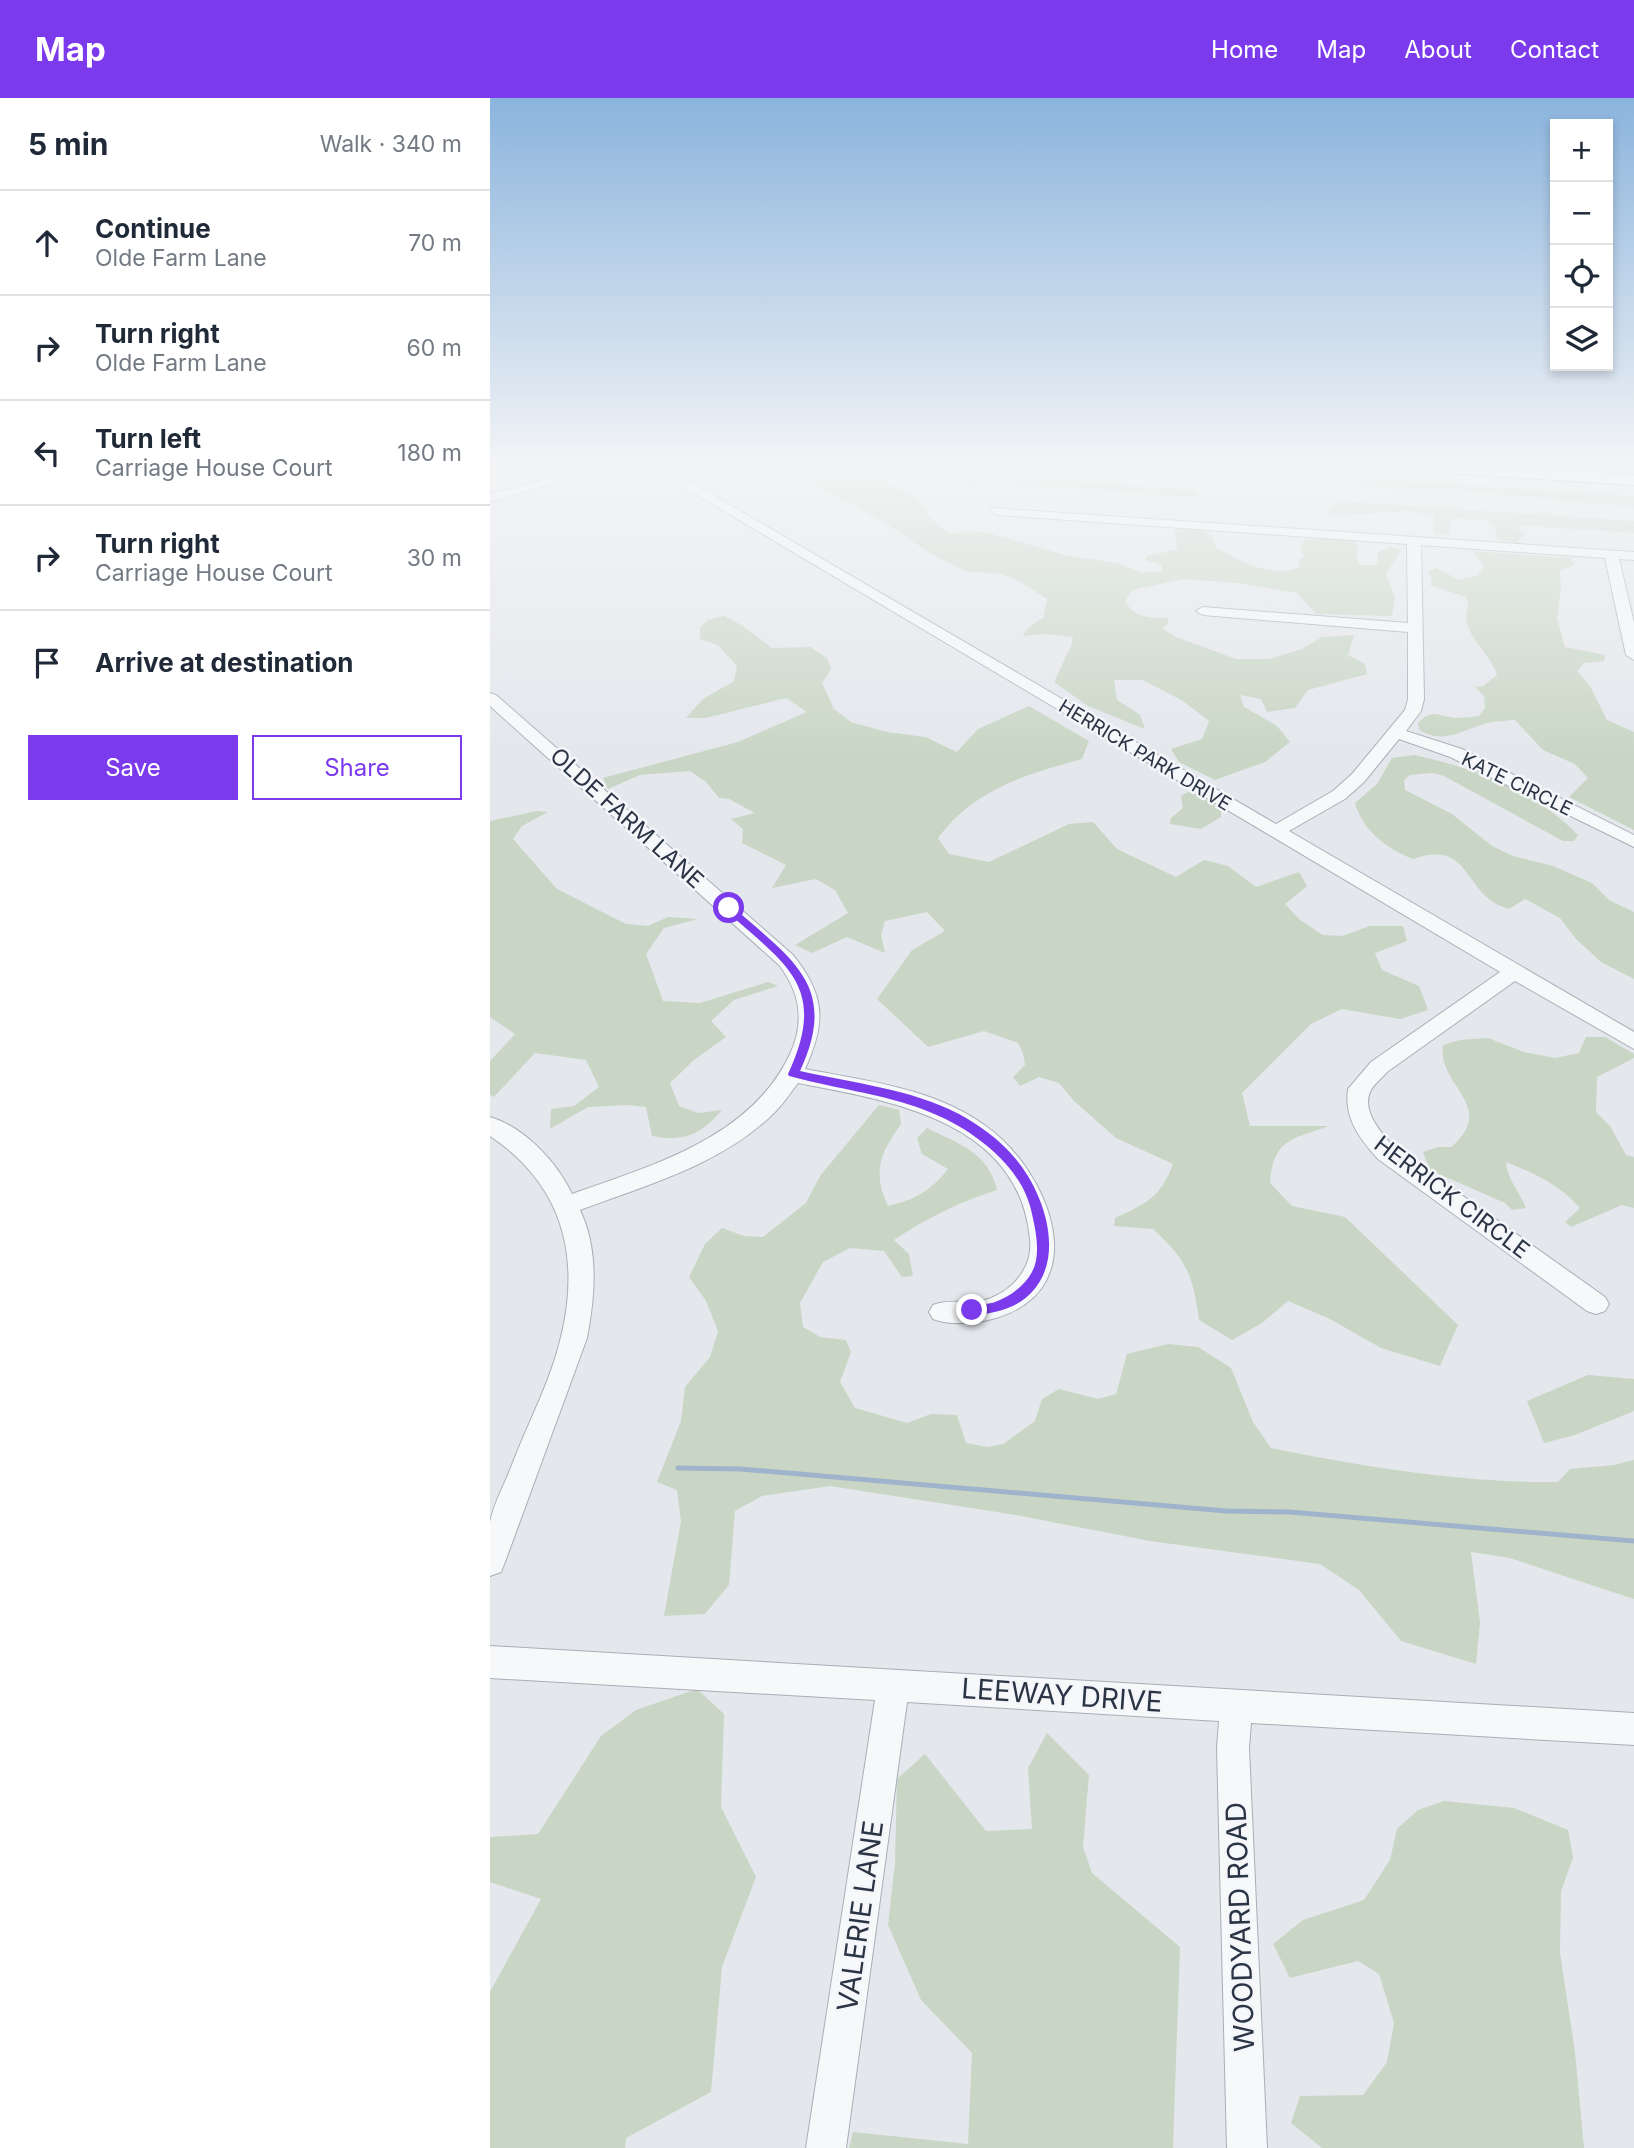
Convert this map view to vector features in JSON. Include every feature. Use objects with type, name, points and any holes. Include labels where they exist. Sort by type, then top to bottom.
[{"type":"street","name":"HERRICK PARK DRIVE","points":[[819,563],[1634,1042]]},
{"type":"street","points":[[1275,831],[1339,795],[1358,778],[1408,720],[1416,699],[1414,563]]},
{"type":"street","points":[[1613,563],[1634,655]]},
{"type":"street","points":[[1203,611],[1414,628]]},
{"type":"street","name":"OLDE FARM LANE","points":[[492,702],[776,950],[798,974],[810,1008],[810,1025],[803,1052],[793,1074],[772,1101],[754,1118],[714,1146],[689,1158],[568,1205]]},
{"type":"street","name":"KATE CIRCLE","points":[[1396,733],[1456,753],[1634,842]]},
{"type":"street","name":"HERRICK CIRCLE","points":[[1514,972],[1379,1066],[1359,1090],[1359,1117],[1364,1129],[1386,1153],[1596,1304]]},
{"type":"street","points":[[793,1074],[906,1098],[955,1117],[980,1133],[1010,1159],[1026,1182],[1036,1206],[1042,1233],[1042,1260],[1037,1274],[1026,1291],[998,1307],[942,1312]]},
{"type":"street","points":[[490,1125],[526,1149],[553,1180],[574,1219],[583,1270],[573,1339],[490,1562]]},
{"type":"street","name":"LEEWAY DRIVE","points":[[490,1662],[1634,1729]]},
{"type":"street","name":"VALERIE LANE","points":[[826,2148],[893,1685]]},
{"type":"street","name":"WOODYARD ROAD","points":[[1236,1706],[1233,1748],[1247,2148]]},
{"type":"green space","points":[[948,563],[1115,563],[1143,573],[1162,571],[1162,565],[1154,563],[1246,563],[1279,571],[1299,567],[1299,563],[1377,565],[1377,563],[1393,563],[1386,574],[1395,598],[1392,616],[1316,614],[1297,593],[1237,583],[1183,579],[1132,590],[1125,601],[1133,611],[1149,617],[1168,618],[1168,624],[1162,628],[1176,637],[1236,659],[1269,659],[1302,649],[1322,637],[1354,635],[1348,655],[1365,664],[1367,674],[1308,690],[1295,708],[1267,712],[1261,699],[1240,695],[1244,707],[1277,726],[1290,742],[1265,762],[1215,780],[1179,762],[1171,749],[1202,739],[1209,721],[1183,701],[1143,680],[1114,680],[1117,700],[1140,715],[1145,729],[1088,706],[1054,682],[1073,637],[1045,634],[1023,636],[1028,628],[1044,617],[1047,599],[1019,581],[1002,574],[965,571]]},
{"type":"green space","points":[[1482,563],[1573,563],[1574,565],[1560,571],[1561,589],[1557,618],[1565,647],[1605,655],[1604,661],[1584,663],[1577,671],[1590,686],[1607,720],[1634,732],[1634,830],[1569,797],[1588,778],[1575,764],[1543,750],[1515,720],[1488,723],[1446,736],[1419,730],[1418,723],[1432,714],[1455,718],[1479,716],[1485,708],[1484,696],[1475,687],[1483,686],[1497,675],[1467,624],[1469,603],[1466,597],[1430,585],[1432,579],[1429,571],[1436,568],[1459,580],[1476,576],[1485,567]]},
{"type":"green space","points":[[724,616],[743,626],[772,648],[810,647],[827,658],[831,669],[822,683],[834,709],[851,722],[887,732],[925,737],[957,752],[978,729],[1029,706],[1089,741],[1082,759],[1003,786],[968,807],[938,838],[949,854],[989,862],[1069,824],[1093,822],[1117,849],[1176,877],[1204,860],[1228,866],[1256,887],[1299,872],[1307,886],[1285,904],[1300,920],[1323,935],[1342,936],[1370,926],[1403,926],[1407,941],[1375,953],[1382,970],[1419,986],[1428,1010],[1400,1019],[1342,1009],[1311,1024],[1242,1093],[1250,1126],[1329,1126],[1295,1138],[1280,1149],[1272,1168],[1270,1183],[1292,1206],[1345,1217],[1458,1325],[1440,1366],[1381,1348],[1330,1319],[1288,1301],[1262,1323],[1232,1340],[1199,1320],[1191,1280],[1174,1250],[1153,1229],[1114,1226],[1115,1218],[1144,1203],[1158,1192],[1173,1164],[1116,1138],[1074,1101],[1059,1083],[1039,1077],[1020,1086],[1013,1077],[1025,1065],[1018,1043],[984,1031],[928,1047],[877,999],[912,950],[945,931],[927,912],[885,921],[881,935],[885,953],[847,937],[812,953],[795,945],[848,913],[835,890],[816,879],[772,888],[786,865],[742,843],[743,829],[731,819],[755,813],[729,799],[719,798],[706,782],[690,771],[640,775],[608,789],[603,778],[738,742],[807,712],[786,698],[706,718],[686,718],[703,699],[734,681],[737,666],[718,645],[700,639],[700,627],[708,620]]},
{"type":"green space","points":[[1414,755],[1481,774],[1523,793],[1543,805],[1578,835],[1574,841],[1563,841],[1444,776],[1432,773],[1410,775],[1404,780],[1405,790],[1452,814],[1492,846],[1513,856],[1553,866],[1592,883],[1609,900],[1634,912],[1634,979],[1601,962],[1576,939],[1560,918],[1525,899],[1509,909],[1496,904],[1453,859],[1443,855],[1430,855],[1413,859],[1377,838],[1364,822],[1355,803],[1377,784],[1392,758]]},
{"type":"green space","points":[[1190,791],[1221,808],[1221,817],[1201,829],[1170,824],[1171,818],[1183,808],[1181,796]]},
{"type":"green space","points":[[537,811],[548,812],[522,826],[513,839],[557,889],[626,924],[648,926],[668,917],[698,919],[664,928],[646,954],[663,1001],[700,1003],[768,982],[778,986],[734,1000],[711,1021],[726,1037],[694,1060],[670,1083],[679,1106],[698,1113],[722,1110],[707,1125],[691,1135],[673,1138],[652,1136],[646,1107],[628,1105],[588,1107],[550,1129],[551,1109],[574,1106],[599,1087],[586,1060],[535,1053],[494,1097],[490,1095],[490,1061],[515,1034],[490,1017],[490,821]]},
{"type":"green space","points":[[1586,1037],[1605,1037],[1634,1054],[1634,1058],[1597,1077],[1596,1112],[1610,1126],[1626,1155],[1634,1157],[1634,1208],[1622,1205],[1571,1227],[1565,1222],[1580,1208],[1564,1192],[1546,1180],[1506,1162],[1511,1180],[1526,1208],[1512,1210],[1505,1203],[1430,1170],[1423,1152],[1438,1147],[1451,1147],[1464,1132],[1469,1119],[1468,1107],[1443,1059],[1443,1045],[1460,1040],[1488,1038],[1524,1052],[1555,1058],[1579,1053]]},
{"type":"green space","points":[[879,1105],[899,1110],[901,1124],[883,1154],[881,1163],[880,1183],[888,1206],[921,1194],[948,1169],[922,1154],[917,1138],[927,1128],[961,1145],[979,1158],[993,1177],[997,1190],[944,1211],[894,1240],[909,1254],[913,1276],[902,1277],[884,1251],[850,1248],[823,1262],[800,1303],[803,1327],[820,1337],[846,1340],[851,1352],[840,1382],[855,1408],[907,1423],[931,1414],[957,1415],[966,1443],[987,1447],[1003,1444],[1035,1421],[1042,1399],[1059,1389],[1098,1399],[1116,1394],[1127,1354],[1168,1344],[1198,1347],[1231,1368],[1253,1422],[1271,1448],[1414,1473],[1522,1482],[1558,1482],[1570,1469],[1614,1465],[1634,1460],[1634,1599],[1510,1558],[1471,1552],[1480,1623],[1476,1664],[1401,1641],[1359,1590],[1320,1564],[1150,1541],[1016,1515],[830,1486],[762,1496],[735,1511],[729,1585],[705,1614],[664,1616],[681,1521],[677,1490],[657,1482],[681,1421],[685,1387],[710,1357],[718,1331],[706,1301],[689,1277],[705,1244],[722,1228],[744,1236],[763,1237],[806,1203],[820,1176]]},
{"type":"green space","points":[[1588,1375],[1634,1379],[1634,1411],[1575,1435],[1544,1443],[1527,1401]]},
{"type":"green space","points":[[697,1689],[724,1714],[721,1807],[756,1877],[722,1967],[711,2092],[626,2138],[625,2148],[490,2148],[490,1992],[541,1899],[490,1882],[490,1837],[538,1834],[601,1736],[636,1710]]},
{"type":"green space","points":[[1047,1733],[1089,1775],[1083,1847],[1092,1873],[1180,1947],[1173,2148],[849,2148],[853,2132],[968,2144],[972,2053],[921,2000],[888,1925],[895,1863],[897,1779],[925,1754],[986,1831],[1032,1829],[1028,1768]]},
{"type":"green space","points":[[1444,1801],[1514,1808],[1568,1830],[1573,1858],[1561,1891],[1560,1953],[1575,2052],[1584,2148],[1322,2148],[1291,2123],[1300,2096],[1363,2095],[1387,2062],[1394,2023],[1379,1974],[1358,1961],[1290,1978],[1273,1944],[1303,1920],[1364,1900],[1390,1860],[1397,1829],[1418,1810]]},
{"type":"waterway","points":[[678,1468],[741,1469],[1226,1511],[1289,1512],[1634,1541]]},
{"type":"route","points":[[729,908],[786,960],[803,982],[810,1008],[810,1025],[808,1039],[793,1074],[906,1098],[955,1117],[980,1133],[1010,1159],[1026,1182],[1036,1206],[1042,1233],[1042,1260],[1037,1274],[1026,1291],[998,1307],[972,1310]]}]
